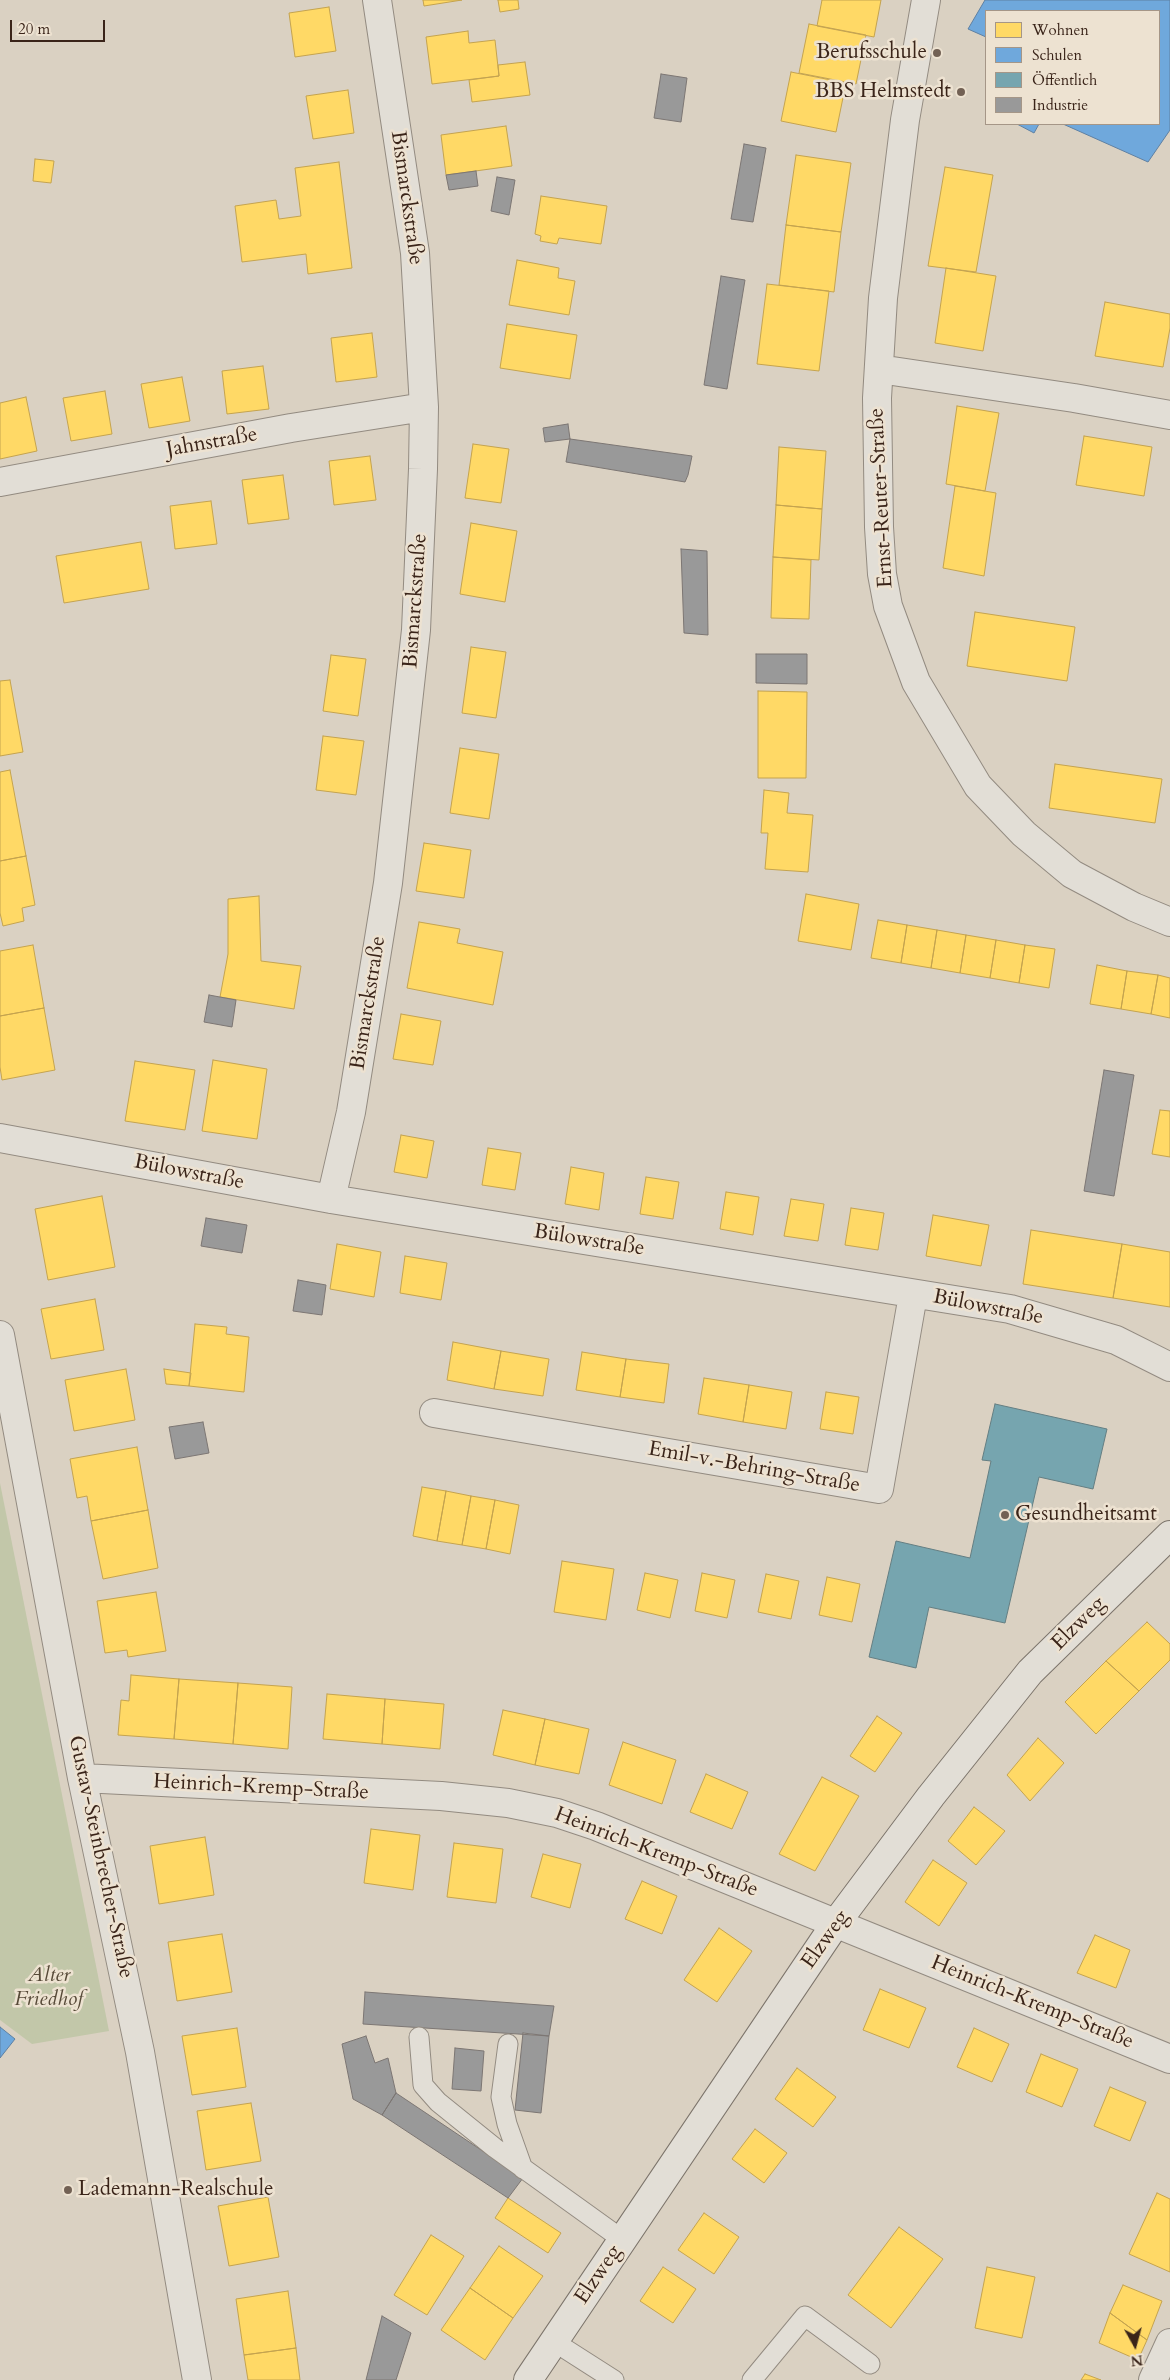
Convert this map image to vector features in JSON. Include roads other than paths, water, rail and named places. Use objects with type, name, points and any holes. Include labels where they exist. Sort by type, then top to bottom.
[{"type":"street","name":"Bismarckstraße","points":[[330,1199],[353,1102],[388,883],[416,630],[424,407],[415,253],[377,0]]},
{"type":"street","name":"Ernst-Reuter-Straße","points":[[926,0],[914,60],[897,178],[883,298],[877,398],[879,527],[882,574],[888,606],[916,682],[978,786],[1024,834],[1072,874],[1126,903],[1170,922]]},
{"type":"street","points":[[879,369],[1074,398],[1170,415]]},
{"type":"street","name":"Jahnstraße","points":[[0,482],[291,428],[424,407]]},
{"type":"street","name":"Bülowstraße","points":[[0,1138],[330,1199],[914,1295],[1010,1309],[1068,1324],[1116,1340],[1170,1367]]},
{"type":"street","name":"Emil-v.-Behring-Straße","points":[[434,1413],[879,1490],[914,1295]]},
{"type":"street","name":"Gustav-Steinbrecher-Straße","points":[[0,1335],[82,1778],[140,2052],[197,2380]]},
{"type":"street","name":"Elzweg","points":[[528,2380],[836,1923],[931,1796],[1030,1672],[1170,1535]]},
{"type":"street","name":"Heinrich-Kremp-Straße","points":[[82,1778],[441,1796],[508,1803],[557,1813],[596,1826],[1170,2059]]},
{"type":"street","points":[[1153,2380],[1170,2343]]},
{"type":"lane","points":[[420,2037],[423,2085],[438,2102],[523,2169],[623,2240]]},
{"type":"lane","points":[[508,2044],[502,2097],[507,2124],[523,2169]]},
{"type":"lane","points":[[752,2380],[805,2316],[870,2364]]},
{"type":"lane","points":[[553,2341],[614,2380]]},
{"type":"place","name":"Berufsschule","points":[[937,53]]},
{"type":"place","name":"BBS Helmstedt","points":[[961,92]]},
{"type":"place","name":"Gesundheitsamt","points":[[1005,1515]]},
{"type":"place","name":"Lademann-Realschule","points":[[68,2190]]},
{"type":"park label","name":"Alter Friedhof","points":[[49,1988]]}]
